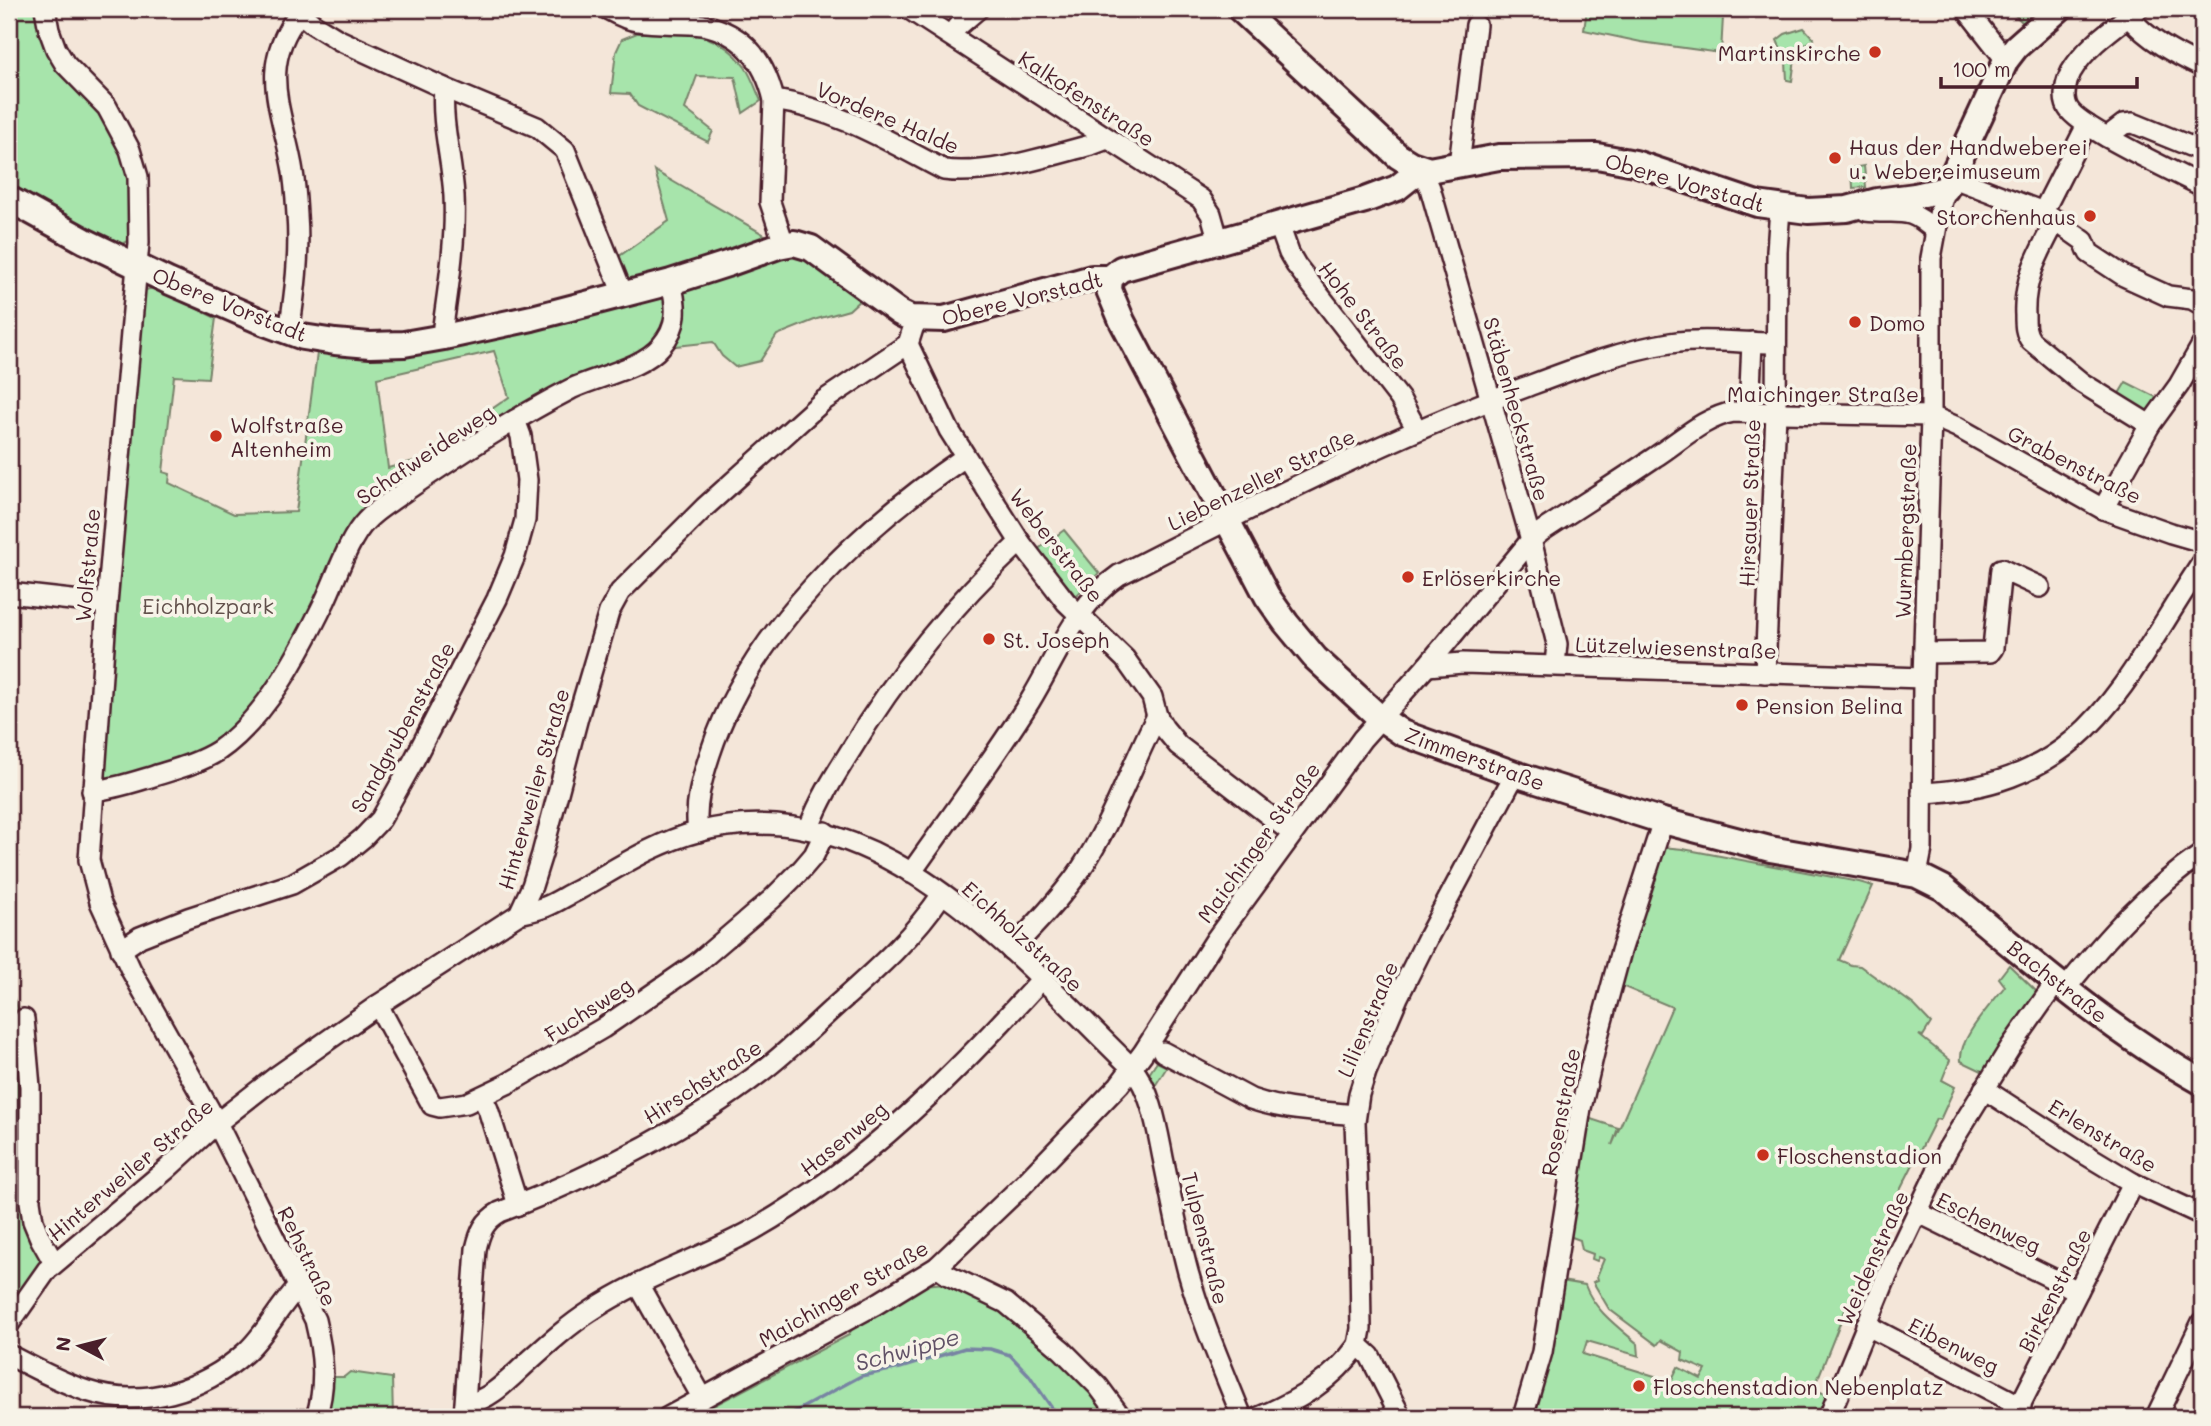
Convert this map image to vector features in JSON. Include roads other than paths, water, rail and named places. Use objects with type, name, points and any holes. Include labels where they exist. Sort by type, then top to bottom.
[{"type":"main road","points":[[1240,9],[1398,156],[1420,169]]},
{"type":"main road","points":[[1948,183],[2006,60],[2016,47],[2059,9]]},
{"type":"main road","name":"Obere Vorstadt","points":[[9,198],[51,223],[136,266],[241,313],[310,338],[370,345],[404,344],[531,318],[671,282],[784,244],[801,244],[811,248],[892,309],[909,318],[944,319],[1092,278],[1110,278],[1121,269],[1386,193],[1397,188],[1420,169],[1429,170],[1512,156],[1597,156],[1635,163],[1728,196],[1780,208],[1808,211],[1847,209],[1877,201],[1915,196],[1948,183]]},
{"type":"main road","name":"Zimmerstraße","points":[[1110,278],[1109,290],[1122,321],[1267,596],[1315,658],[1379,717],[1402,733],[1515,774],[1663,821],[1770,849],[1917,875]]},
{"type":"main road","name":"Bachstraße","points":[[1917,875],[1943,888],[2110,1022],[2202,1082]]},
{"type":"street","name":"Wolfstraße","points":[[44,9],[49,30],[65,64],[107,107],[132,155],[138,177],[140,222],[107,604],[89,860],[100,902],[121,950],[217,1123]]},
{"type":"street","points":[[607,9],[636,21],[703,25],[734,37],[760,62],[774,100],[771,202],[784,244]]},
{"type":"street","name":"Kalkofenstraße","points":[[909,9],[1200,199],[1212,214],[1219,242]]},
{"type":"street","points":[[951,36],[957,27],[978,9]]},
{"type":"street","points":[[1966,9],[2006,60]]},
{"type":"street","points":[[289,332],[299,260],[298,216],[292,165],[275,79],[279,47],[297,11],[339,40],[443,88],[537,127],[565,150],[623,295]]},
{"type":"street","points":[[2202,67],[2140,30],[2133,13],[2090,49],[2072,71],[2064,95],[2068,108],[2087,125],[2202,186]]},
{"type":"street","points":[[1459,165],[1476,25]]},
{"type":"street","points":[[443,88],[442,113],[452,172],[454,217],[444,337]]},
{"type":"street","name":"Vordere Halde","points":[[774,100],[800,103],[850,121],[944,170],[954,172],[1002,166],[1107,139]]},
{"type":"street","points":[[2107,137],[2124,124],[2133,123],[2202,151]]},
{"type":"street","points":[[2087,125],[2050,216],[2028,280],[2024,311],[2026,333],[2031,341],[2082,383],[2150,425]]},
{"type":"street","name":"Stäbenheckstraße","points":[[1420,169],[1430,188],[1531,540],[1557,644],[1555,666]]},
{"type":"street","points":[[1948,183],[2050,216],[2084,241],[2089,253],[2124,276],[2168,296],[2192,299],[2202,304]]},
{"type":"street","name":"Wurmbergstraße","points":[[1917,875],[1922,849],[1923,678],[1931,416],[1931,267],[1935,231],[1948,183]]},
{"type":"street","name":"Hirsauer Straße","points":[[1765,673],[1776,413],[1777,251],[1780,208]]},
{"type":"street","points":[[1847,209],[1905,211],[1919,217],[1935,231]]},
{"type":"street","name":"Hohe Straße","points":[[1279,225],[1296,265],[1400,399],[1417,430]]},
{"type":"street","name":"Schafweideweg","points":[[92,792],[123,786],[188,765],[216,752],[233,740],[259,712],[285,675],[363,523],[410,488],[515,420],[573,388],[648,358],[662,346],[676,320],[671,282]]},
{"type":"street","points":[[908,344],[916,319]]},
{"type":"street","name":"Liebenzeller Straße","points":[[911,873],[1016,721],[1079,614],[1102,586],[1119,575],[1374,449],[1490,399],[1593,362],[1681,342],[1776,343]]},
{"type":"street","name":"Hirsauer Straße","points":[[1749,413],[1752,342]]},
{"type":"street","name":"Weberstraße","points":[[908,344],[964,457],[1020,542],[1066,602],[1125,659],[1152,696],[1157,716],[1164,728],[1178,745],[1292,833]]},
{"type":"street","name":"Hinterweiler Straße","points":[[9,1324],[54,1263],[167,1169],[217,1123],[277,1076],[378,1005],[519,914],[532,886],[606,621],[620,592],[705,507],[823,401],[908,344]]},
{"type":"street","points":[[2103,509],[2150,425],[2179,385],[2202,345]]},
{"type":"street","name":"Maichinger Straße","points":[[668,1417],[875,1305],[937,1267],[1023,1185],[1119,1085],[1216,939],[1379,717],[1427,666],[1531,540],[1542,531],[1703,424],[1724,414],[1931,416]]},
{"type":"street","name":"Grabenstraße","points":[[1931,416],[1957,427],[2103,509],[2202,542]]},
{"type":"street","name":"Sandgrubenstraße","points":[[121,950],[140,937],[188,918],[292,884],[341,856],[363,838],[381,818],[414,760],[508,577],[525,520],[527,480],[521,436],[515,420]]},
{"type":"street","points":[[698,832],[698,803],[716,734],[731,700],[753,663],[789,615],[859,540],[920,487],[964,457]]},
{"type":"street","name":"Fuchsweg","points":[[378,1005],[432,1105],[450,1106],[482,1097],[543,1064],[603,1028],[696,964],[772,899],[814,855],[822,797],[868,721],[920,649],[1020,542]]},
{"type":"street","points":[[1922,793],[2013,777],[2045,761],[2073,742],[2107,708],[2202,563]]},
{"type":"street","points":[[1924,653],[1990,652],[1993,648],[2001,569],[2040,587]]},
{"type":"street","points":[[9,593],[107,604]]},
{"type":"street","name":"Lützelwiesenstraße","points":[[1427,666],[1463,663],[1923,678]]},
{"type":"street","points":[[1011,950],[1047,913],[1082,867],[1118,803],[1157,716]]},
{"type":"street","name":"Lilienstraße","points":[[1358,1345],[1360,1280],[1355,1115],[1366,1072],[1398,997],[1427,939],[1515,774]]},
{"type":"street","name":"Rosenstraße","points":[[1523,1417],[1542,1352],[1581,1108],[1621,951],[1663,821]]},
{"type":"street","name":"Eichholzstraße","points":[[519,914],[545,907],[655,848],[698,832],[751,823],[817,830],[869,849],[911,873],[982,924],[1132,1068]]},
{"type":"street","name":"Weidenstraße","points":[[1829,1417],[1886,1278],[1917,1212],[1947,1150],[1984,1089],[2062,985],[2155,890],[2202,854]]},
{"type":"street","name":"Hirschstraße","points":[[464,1411],[476,1249],[479,1235],[490,1217],[605,1167],[679,1127],[761,1072],[876,970],[918,925],[942,894]]},
{"type":"street","name":"Hasenweg","points":[[464,1411],[487,1398],[572,1324],[638,1284],[752,1230],[828,1182],[908,1115],[1041,980]]},
{"type":"street","name":"Hinterweiler Straße","points":[[24,1019],[30,1087],[30,1201],[36,1229],[54,1263]]},
{"type":"street","points":[[1163,1052],[1262,1103],[1292,1109],[1355,1115]]},
{"type":"street","name":"Tulpenstraße","points":[[1132,1068],[1149,1099],[1196,1300],[1242,1417]]},
{"type":"street","name":"Erlenstraße","points":[[1984,1089],[2133,1183],[2202,1215]]},
{"type":"street","points":[[482,1097],[518,1205]]},
{"type":"street","name":"Rehstraße","points":[[217,1123],[315,1320],[323,1354],[323,1382],[316,1417]]},
{"type":"street","name":"Birkenstraße","points":[[2022,1412],[2133,1183]]},
{"type":"street","name":"Eschenweg","points":[[1917,1212],[2078,1292]]},
{"type":"street","points":[[937,1267],[1006,1303],[1062,1350],[1098,1386],[1121,1417]]},
{"type":"street","points":[[638,1284],[702,1397]]},
{"type":"street","points":[[9,1355],[62,1382],[98,1394],[130,1398],[171,1394],[216,1375],[248,1350],[299,1286]]},
{"type":"street","points":[[2155,1417],[2202,1322]]},
{"type":"street","name":"Eibenweg","points":[[1866,1325],[2022,1412]]},
{"type":"street","points":[[1259,1417],[1299,1399],[1319,1385],[1349,1358],[1358,1345],[1370,1356],[1401,1417]]},
{"type":"waterway","name":"Schwippe","points":[[785,1417],[861,1376],[900,1368],[965,1348],[990,1349],[1010,1355],[1029,1375],[1058,1417]]},
{"type":"place","name":"Martinskirche","points":[[1875,52]]},
{"type":"place","name":"Haus der Handweberei u. Webereimuseum","points":[[1835,158]]},
{"type":"place","name":"Storchenhaus","points":[[2090,216]]},
{"type":"place","name":"Domo","points":[[1855,322]]},
{"type":"place","name":"Wolfstraße Altenheim","points":[[216,436]]},
{"type":"place","name":"Erlöserkirche","points":[[1408,577]]},
{"type":"place","name":"St. Joseph","points":[[989,639]]},
{"type":"place","name":"Pension Belina","points":[[1742,705]]},
{"type":"place","name":"Floschenstadion","points":[[1763,1155]]},
{"type":"place","name":"Floschenstadion Nebenplatz","points":[[1639,1386]]},
{"type":"park label","name":"Eichholzpark","points":[[208,605]]}]
